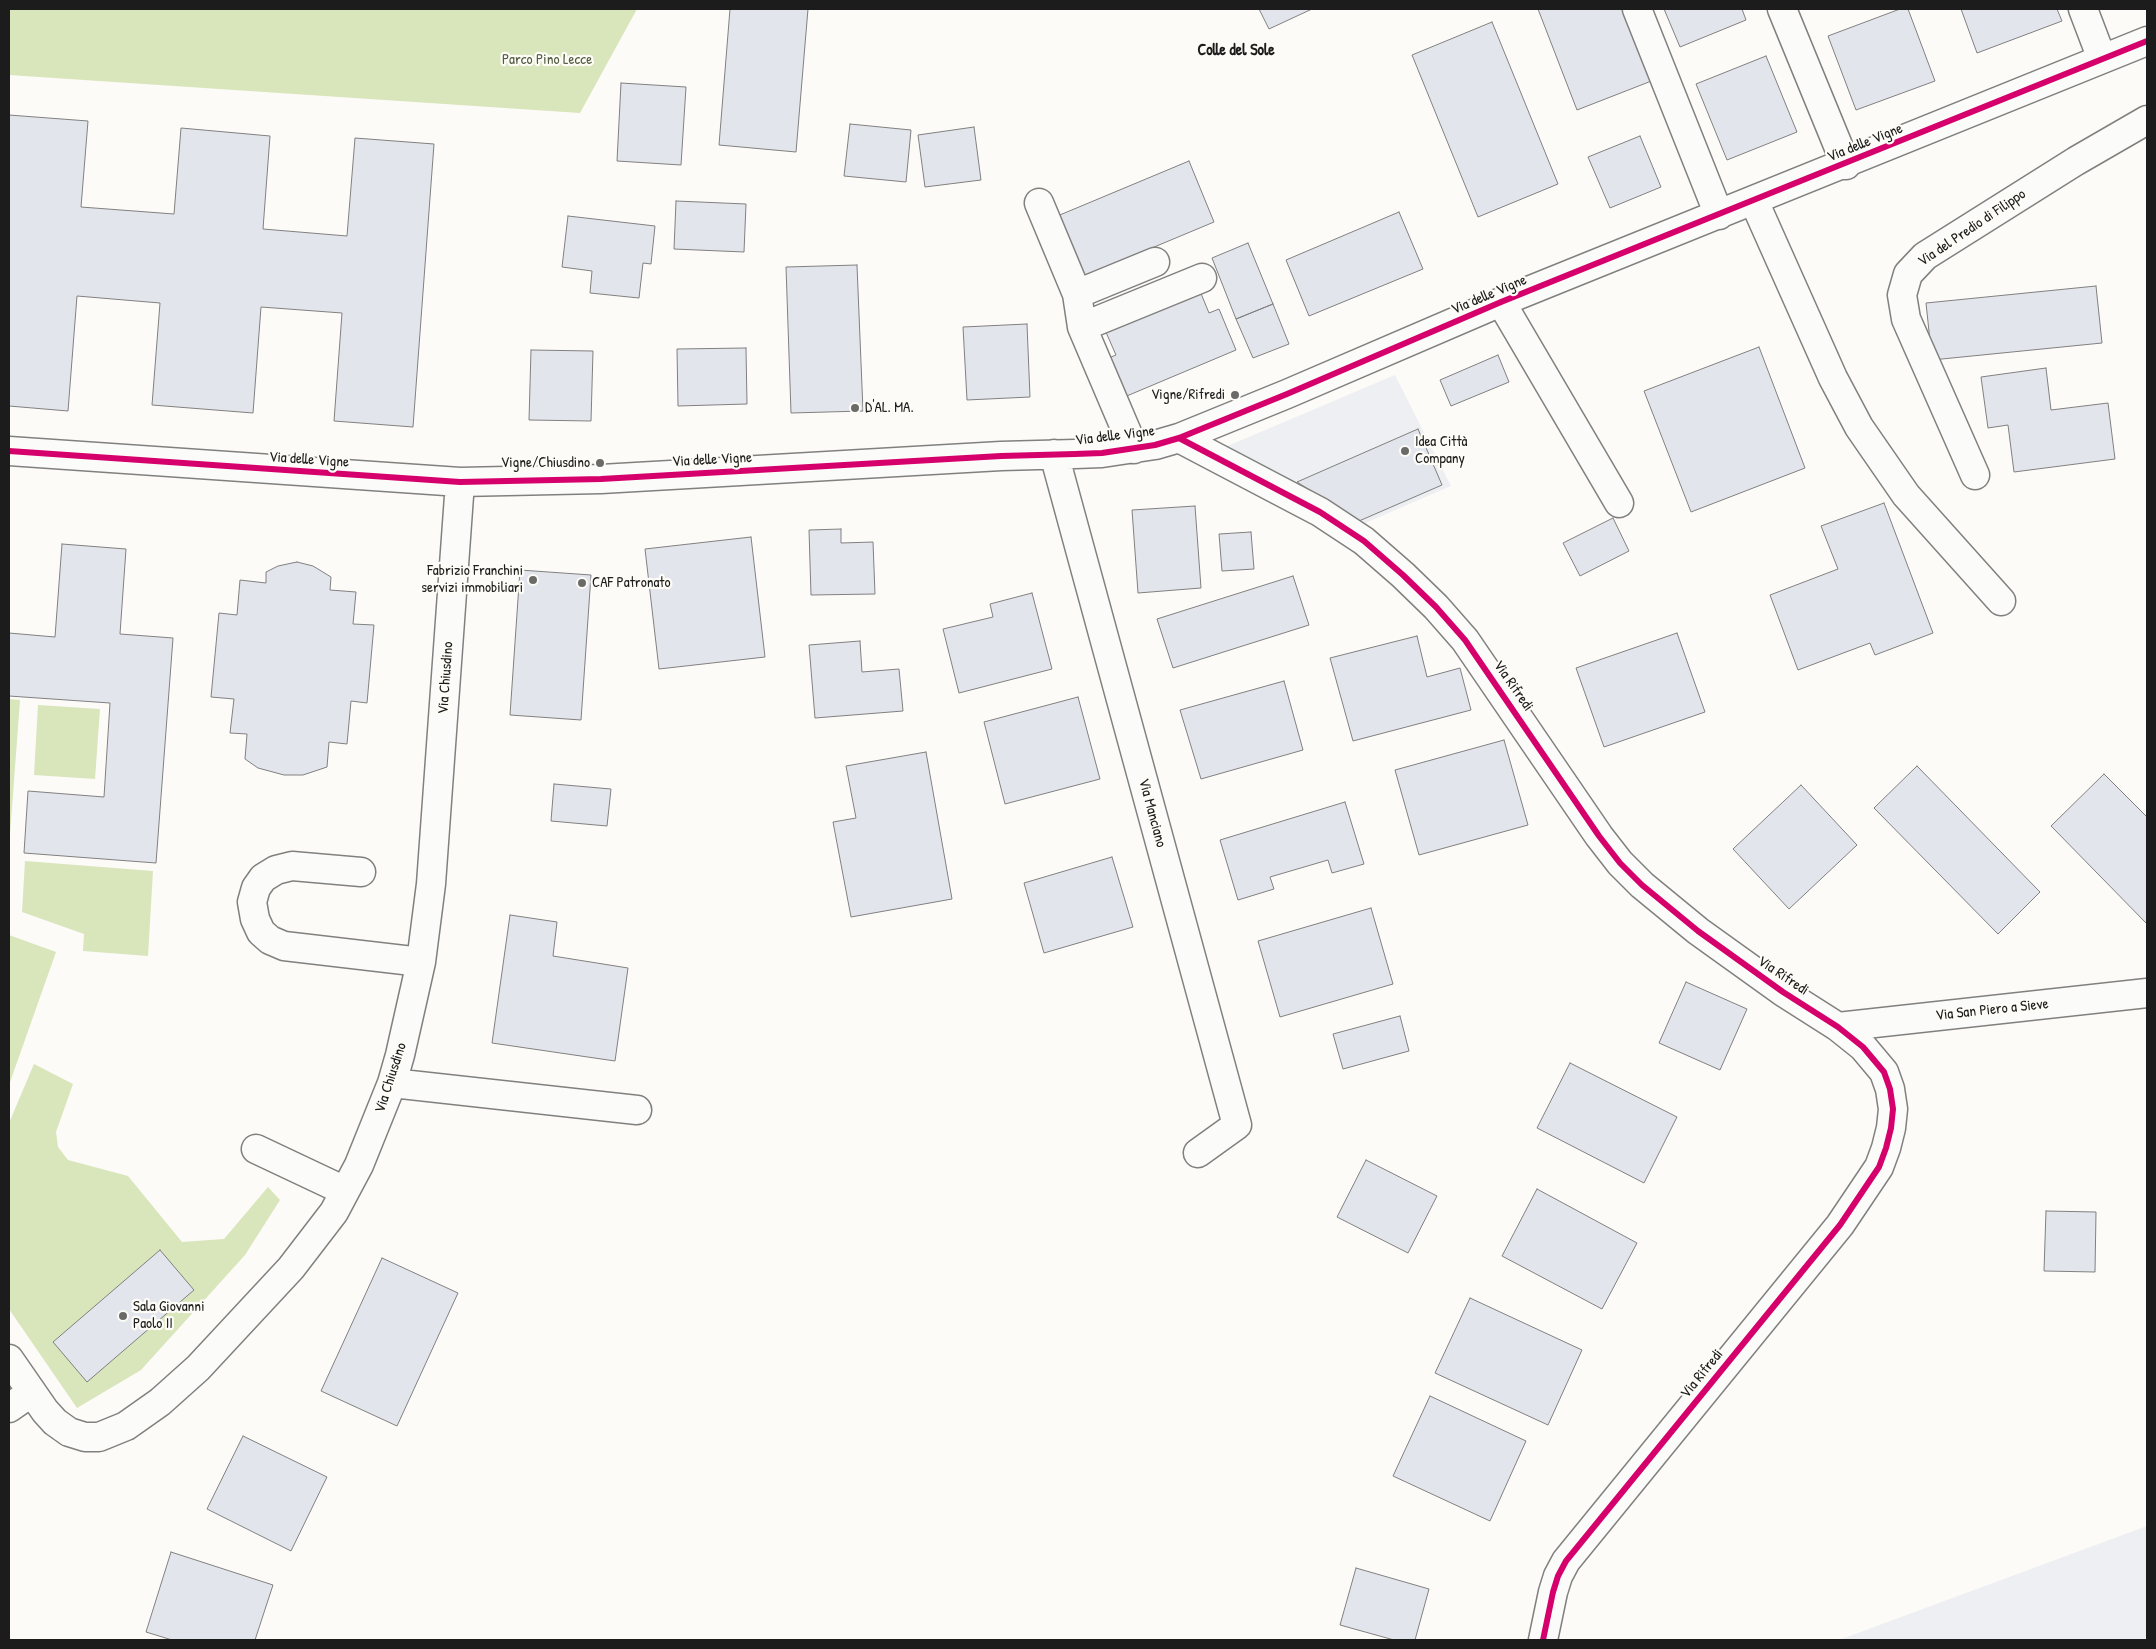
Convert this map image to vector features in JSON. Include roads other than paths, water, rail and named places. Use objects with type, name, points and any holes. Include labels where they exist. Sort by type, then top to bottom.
[{"type":"street","points":[[1637,9],[1719,215]]},
{"type":"street","points":[[1782,9],[1846,165]]},
{"type":"street","points":[[2083,9],[2102,58]]},
{"type":"street","name":"Via delle Vigne","points":[[9,451],[460,482],[601,479],[1093,453],[1134,449],[1179,438],[1502,302],[1846,165],[2147,41]]},
{"type":"street","name":"Via del Predio di Filippo","points":[[1975,475],[1906,319],[1902,295],[1908,274],[1917,262],[1925,256],[2076,161],[2147,120]]},
{"type":"street","points":[[1754,201],[1833,378],[1859,427],[1906,495],[2001,601]]},
{"type":"street","points":[[1039,204],[1076,294],[1082,327],[1134,449]]},
{"type":"street","points":[[1076,294],[1154,262]]},
{"type":"street","points":[[1082,327],[1202,278]]},
{"type":"street","points":[[1502,302],[1620,503]]},
{"type":"street","name":"Via Rifredi","points":[[1179,438],[1320,512],[1364,542],[1403,575],[1436,607],[1465,640],[1599,836],[1620,863],[1642,885],[1698,931],[1783,992],[1838,1027],[1872,1056],[1884,1072],[1890,1089],[1891,1128],[1879,1167],[1840,1225],[1566,1561],[1558,1576],[1553,1592],[1543,1640]]},
{"type":"street","name":"Via Manciano","points":[[1054,454],[1237,1125],[1198,1153]]},
{"type":"street","name":"Via Chiusdino","points":[[9,1359],[55,1422],[70,1432],[85,1437],[99,1437],[126,1426],[180,1385],[216,1350],[307,1248],[334,1212],[346,1191],[372,1135],[392,1083],[408,1027],[421,962],[431,884],[460,482]]},
{"type":"street","points":[[361,872],[292,866],[276,870],[263,878],[256,888],[252,902],[255,919],[261,932],[270,940],[284,946],[421,962]]},
{"type":"street","name":"Via San Piero a Sieve","points":[[1838,1027],[2147,993]]},
{"type":"street","points":[[392,1083],[637,1110]]},
{"type":"street","points":[[256,1150],[346,1191]]},
{"type":"street","points":[[9,1408],[32,1392]]},
{"type":"place","name":"Vigne/Rifredi","points":[[1235,395]]},
{"type":"place","name":"D'AL. MA.","points":[[855,408]]},
{"type":"place","name":"Idea Città Company","points":[[1405,451]]},
{"type":"place","name":"Vigne/Chiusdino","points":[[600,463]]},
{"type":"place","name":"Fabrizio Franchini servizi immobiliari","points":[[533,580]]},
{"type":"place","name":"CAF Patronato","points":[[582,583]]},
{"type":"place","name":"Sala Giovanni Paolo II","points":[[123,1316]]},
{"type":"district","name":"Colle del Sole","points":[[1236,51]]},
{"type":"park label","name":"Parco Pino Lecce","points":[[547,60]]}]
